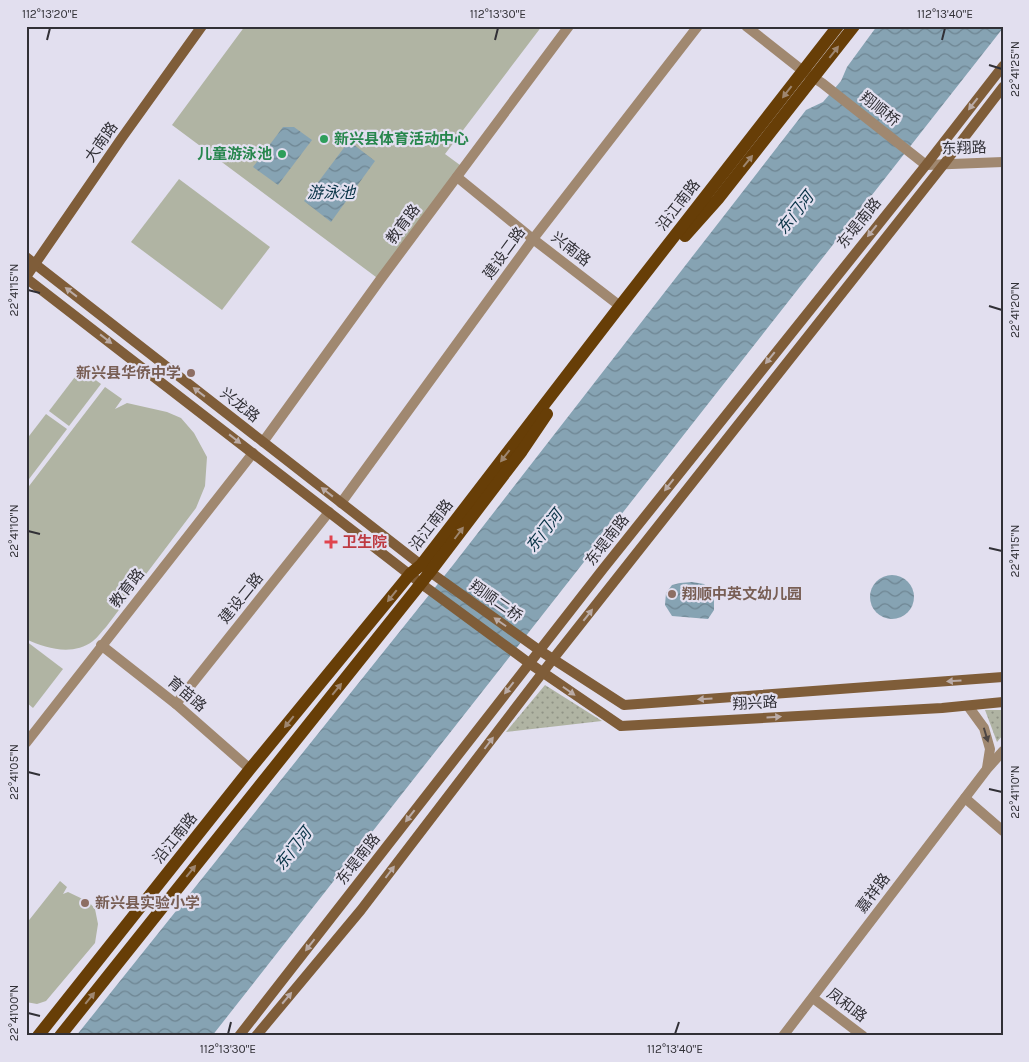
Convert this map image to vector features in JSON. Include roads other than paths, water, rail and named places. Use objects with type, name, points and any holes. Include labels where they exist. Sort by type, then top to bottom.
[{"type":"main road","name":"大南路","points":[[26,277],[202,26]]},
{"type":"main road","name":"沿江南路","points":[[38,1036],[250,770],[410,574],[429,571],[678,245],[718,199],[809,75],[838,26]]},
{"type":"main road","name":"沿江南路","points":[[60,1036],[424,585],[429,571],[620,306],[809,75],[854,26]]},
{"type":"main road","name":"东堤南路","points":[[239,1036],[539,650],[1003,66]]},
{"type":"main road","name":"东堤南路","points":[[256,1036],[361,910],[553,659],[1003,87]]},
{"type":"main road","name":"兴龙路","points":[[26,257],[429,571]]},
{"type":"main road","name":"兴龙路","points":[[26,277],[424,585]]},
{"type":"main road","name":"翔顺二桥","points":[[429,571],[539,650]]},
{"type":"main road","name":"翔顺二桥","points":[[424,585],[529,663]]},
{"type":"main road","name":"翔兴路","points":[[539,650],[624,705],[1003,677]]},
{"type":"main road","name":"翔兴路","points":[[529,663],[621,726],[942,708],[1003,702]]},
{"type":"street","name":"教育路","points":[[263,442],[386,272],[569,26]]},
{"type":"street","name":"建设二路","points":[[341,503],[534,239],[698,26]]},
{"type":"street","name":"翔顺桥","points":[[746,26],[926,164]]},
{"type":"street","name":"东翔路","points":[[926,164],[1003,162]]},
{"type":"street","name":"兴南路","points":[[457,177],[620,306]]},
{"type":"street","name":"教育路","points":[[26,743],[253,453]]},
{"type":"street","name":"建设二路","points":[[176,704],[329,512]]},
{"type":"street","name":"育苗路","points":[[101,646],[176,704],[250,770]]},
{"type":"street","points":[[968,706],[984,728],[990,749],[987,769]]},
{"type":"street","name":"嘉祥路","points":[[783,1036],[987,769],[1003,751]]},
{"type":"street","points":[[965,798],[1003,831]]},
{"type":"street","name":"凤和路","points":[[813,998],[863,1036]]},
{"type":"water","name":"东门河","points":[[877,26],[1003,26],[1003,28],[212,1036],[76,1036],[453,565],[806,110],[823,102],[841,81],[847,67]]},
{"type":"water","name":"儿童游泳池","points":[[283,127],[294,127],[312,140],[278,185],[253,167]]},
{"type":"water","name":"游泳池","points":[[349,141],[375,161],[331,222],[304,201]]},
{"type":"water","points":[[892,575],[904,579],[910,585],[914,597],[910,609],[904,615],[892,619],[880,615],[874,609],[870,597],[874,585],[880,579]]},
{"type":"water","points":[[692,582],[704,584],[714,594],[714,610],[708,619],[672,616],[665,605],[666,593],[672,585]]},
{"type":"place","name":"新兴县体育活动中心","points":[[324,139]]},
{"type":"place","name":"儿童游泳池","points":[[282,154]]},
{"type":"place","name":"新兴县华侨中学","points":[[191,373]]},
{"type":"place","name":"卫生院","points":[[331,542]]},
{"type":"place","name":"翔顺中英文幼儿园","points":[[672,594]]},
{"type":"place","name":"新兴县实验小学","points":[[85,903]]}]
